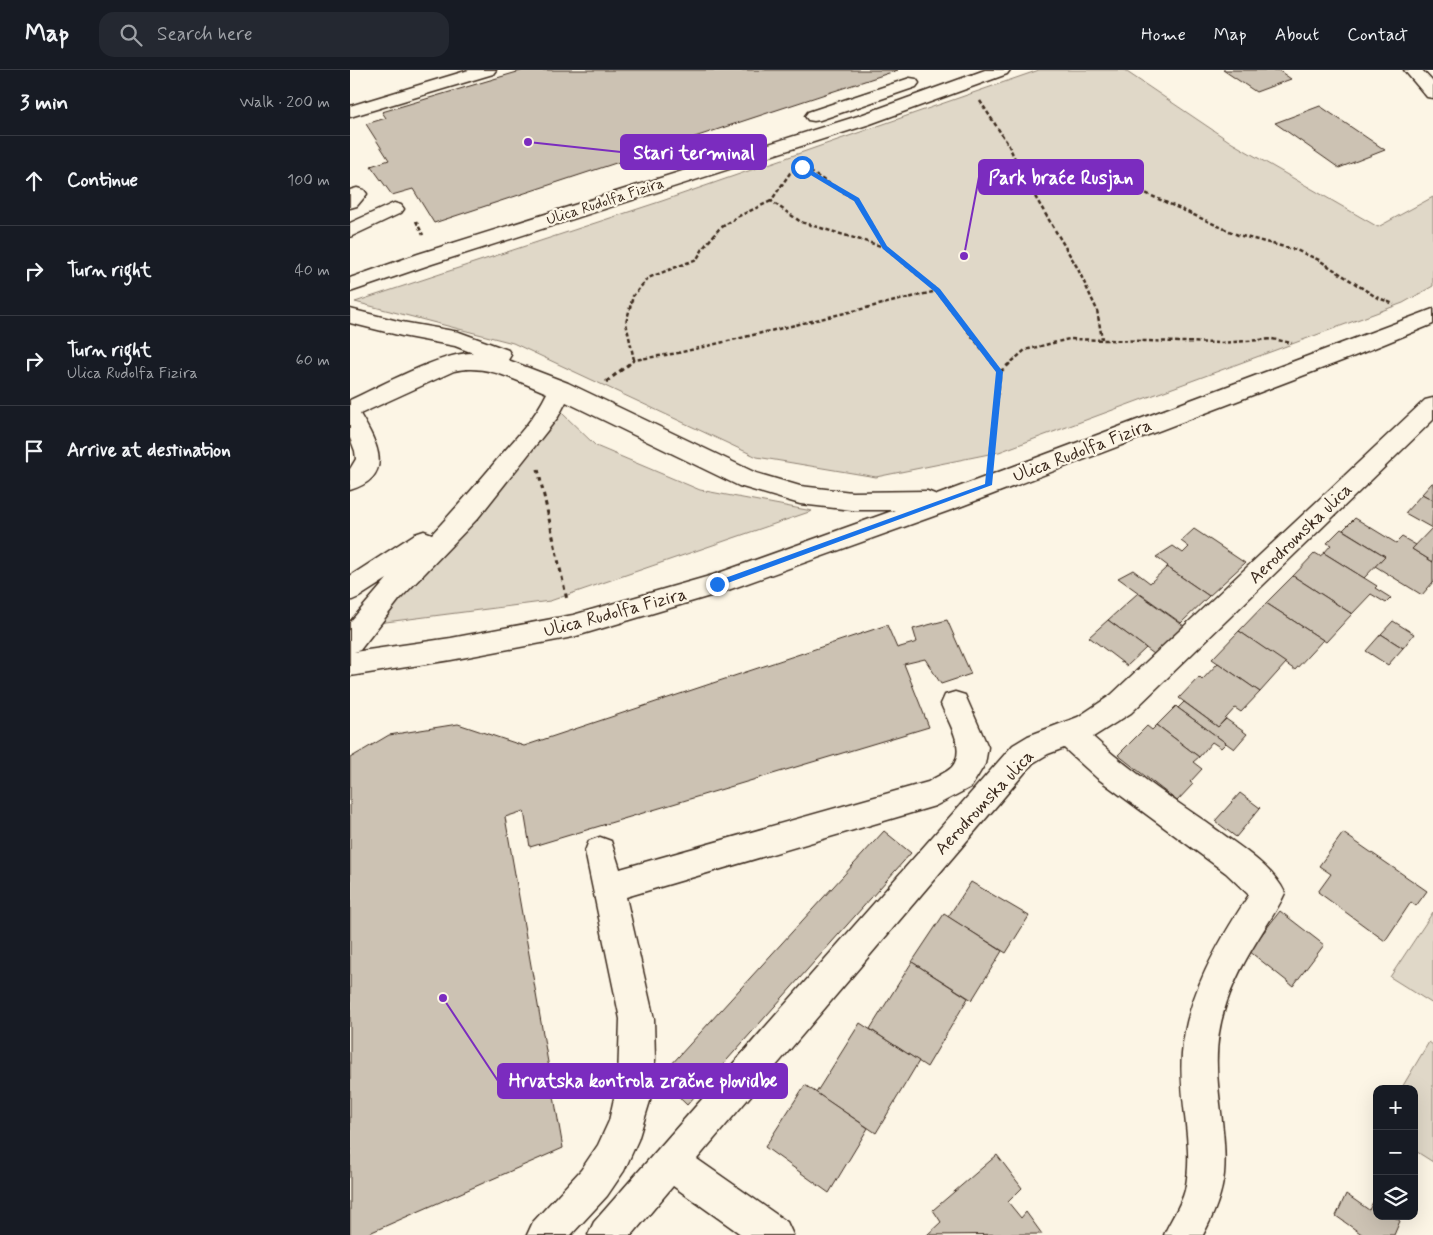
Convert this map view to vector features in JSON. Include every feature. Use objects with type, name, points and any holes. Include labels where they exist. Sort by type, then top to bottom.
[{"type":"street","points":[[350,112],[487,70]]},
{"type":"street","name":"Ulica Rudolfa Fizira","points":[[350,285],[864,120],[1002,70]]},
{"type":"street","points":[[1420,73],[1433,93]]},
{"type":"street","points":[[389,271],[420,252],[928,76]]},
{"type":"street","points":[[350,231],[394,210]]},
{"type":"street","points":[[350,316],[402,329],[439,334],[484,347],[531,370],[560,389]]},
{"type":"street","name":"Ulica Rudolfa Fizira","points":[[350,664],[451,649],[573,626],[717,584],[954,499],[1344,352],[1433,316]]},
{"type":"street","points":[[350,390],[396,372],[426,352],[428,346],[426,341],[402,329]]},
{"type":"street","points":[[350,481],[363,471],[369,460],[367,446],[352,417],[447,365],[467,360],[498,365],[560,389],[748,480],[800,495],[901,502],[954,499]]},
{"type":"street","points":[[350,642],[390,593],[468,511],[517,453],[550,411],[560,389]]},
{"type":"street","name":"Aerodromska ulica","points":[[607,1235],[1009,768],[1033,746],[1070,734],[1103,718],[1121,704],[1433,406]]},
{"type":"street","points":[[350,590],[468,511]]},
{"type":"street","points":[[608,887],[936,793],[961,778],[970,764],[973,748],[955,704]]},
{"type":"street","points":[[1070,734],[1107,769],[1236,863],[1268,893],[1232,953],[1209,1006],[1202,1032],[1199,1071],[1206,1156],[1203,1189],[1192,1219],[1183,1235]]},
{"type":"street","points":[[546,1235],[600,1176],[620,1143],[629,1119],[639,1047],[637,1019],[600,851]]},
{"type":"street","points":[[670,1162],[774,1235]]},
{"type":"path","points":[[978,98],[1008,144],[1020,169],[1077,267],[1097,310],[1102,339]]},
{"type":"path","points":[[794,162],[856,200],[885,247],[937,291],[1000,372]]},
{"type":"path","points":[[634,360],[626,323],[633,296],[648,278],[697,259],[705,242],[728,220],[770,202],[790,173],[802,167]]},
{"type":"path","points":[[1020,169],[1092,174],[1112,178],[1238,235],[1320,260],[1376,297],[1433,316]]},
{"type":"path","points":[[770,202],[801,222],[885,247]]},
{"type":"path","points":[[600,387],[634,360],[678,353],[937,291]]},
{"type":"path","points":[[988,485],[1000,372],[1025,350],[1069,338],[1220,343],[1272,339],[1344,352]]},
{"type":"path","points":[[517,453],[538,468],[573,626]]},
{"type":"shaded area","points":[[1039,70],[1124,70],[1232,143],[1378,227],[1433,197],[1433,286],[1403,303],[999,452],[876,477],[757,457],[513,343],[355,302],[662,201]]},
{"type":"shaded area","points":[[562,413],[596,446],[700,490],[812,511],[550,601],[378,623]]},
{"type":"shaded area","points":[[1433,912],[1433,1004],[1390,977]]},
{"type":"shaded area","points":[[1429,1042],[1433,1045],[1433,1162],[1418,1153],[1418,1085],[1403,1085]]},
{"type":"building","points":[[524,70],[898,70],[434,223],[413,189],[392,195],[371,166],[389,160],[366,124],[386,118],[382,112]]},
{"type":"building","points":[[1223,70],[1278,70],[1291,79],[1256,92]]},
{"type":"building","points":[[1320,106],[1385,150],[1339,168],[1275,123]]},
{"type":"building","points":[[1433,483],[1433,500],[1422,494]]},
{"type":"building","points":[[1422,494],[1433,500],[1432,528],[1405,513]]},
{"type":"building","points":[[1355,518],[1396,543],[1402,537],[1416,545],[1412,549],[1433,562],[1433,582],[1422,595],[1375,566],[1385,556],[1343,530]]},
{"type":"building","points":[[1433,527],[1433,562],[1412,549]]},
{"type":"building","points":[[1194,529],[1245,563],[1209,596],[1167,567],[1156,557],[1173,546],[1183,553],[1189,547],[1181,541]]},
{"type":"building","points":[[1341,529],[1385,556],[1364,578],[1324,553],[1331,545],[1327,543]]},
{"type":"building","points":[[1315,553],[1320,556],[1324,553],[1377,586],[1375,588],[1391,598],[1386,603],[1371,594],[1352,614],[1293,576]]},
{"type":"building","points":[[1167,567],[1209,596],[1181,623],[1118,578],[1133,570],[1150,583]]},
{"type":"building","points":[[1293,576],[1352,614],[1326,642],[1266,603]]},
{"type":"building","points":[[1138,593],[1184,626],[1154,654],[1108,620]]},
{"type":"building","points":[[1266,603],[1323,640],[1295,670],[1239,631]]},
{"type":"building","points":[[947,620],[971,674],[941,684],[925,659],[904,664],[929,727],[530,847],[524,811],[505,817],[563,1148],[365,1235],[350,1235],[350,758],[389,735],[458,724],[524,746],[887,625],[897,648],[917,642],[913,629]]},
{"type":"building","points":[[1108,620],[1146,648],[1127,666],[1089,637]]},
{"type":"building","points":[[1393,621],[1414,634],[1403,648],[1381,634]]},
{"type":"building","points":[[1239,631],[1286,663],[1260,692],[1212,659]]},
{"type":"building","points":[[1381,634],[1403,648],[1388,665],[1366,651]]},
{"type":"building","points":[[1218,663],[1260,692],[1241,712],[1235,708],[1218,727],[1179,698],[1199,677],[1202,680]]},
{"type":"building","points":[[1184,702],[1218,727],[1226,719],[1247,734],[1234,749],[1178,708]]},
{"type":"building","points":[[1176,706],[1226,743],[1221,748],[1212,742],[1199,757],[1157,725]]},
{"type":"building","points":[[1157,725],[1199,757],[1193,762],[1202,769],[1190,782],[1193,784],[1177,801],[1118,755],[1147,726],[1152,730]]},
{"type":"building","points":[[1240,793],[1260,808],[1236,837],[1215,821]]},
{"type":"building","points":[[884,831],[911,853],[687,1105],[659,1078]]},
{"type":"building","points":[[1343,833],[1427,891],[1416,906],[1411,902],[1385,941],[1318,892],[1331,874],[1319,866]]},
{"type":"building","points":[[971,882],[1029,916],[1006,953],[948,917]]},
{"type":"building","points":[[1280,911],[1324,945],[1293,986],[1249,951]]},
{"type":"building","points":[[944,914],[1002,951],[972,1000],[912,962]]},
{"type":"building","points":[[912,962],[968,998],[927,1067],[870,1029]]},
{"type":"building","points":[[860,1023],[919,1061],[876,1133],[816,1093]]},
{"type":"building","points":[[805,1085],[868,1128],[829,1193],[765,1147]]},
{"type":"building","points":[[997,1155],[1022,1188],[1008,1202],[1021,1218],[1026,1212],[1042,1234],[927,1235],[941,1222],[933,1210]]},
{"type":"building","points":[[1346,1194],[1369,1210],[1373,1202],[1373,1220],[1400,1221],[1394,1235],[1363,1235],[1336,1216]]},
{"type":"place","name":"Stari terminal","points":[[528,142]]},
{"type":"place","name":"Park braće Rusjan","points":[[964,256]]},
{"type":"place","name":"Hrvatska kontrola zračne plovidbe","points":[[443,998]]},
{"type":"route","points":[[717,584],[988,485],[1000,372],[937,291],[885,247],[856,200],[802,167]]}]
